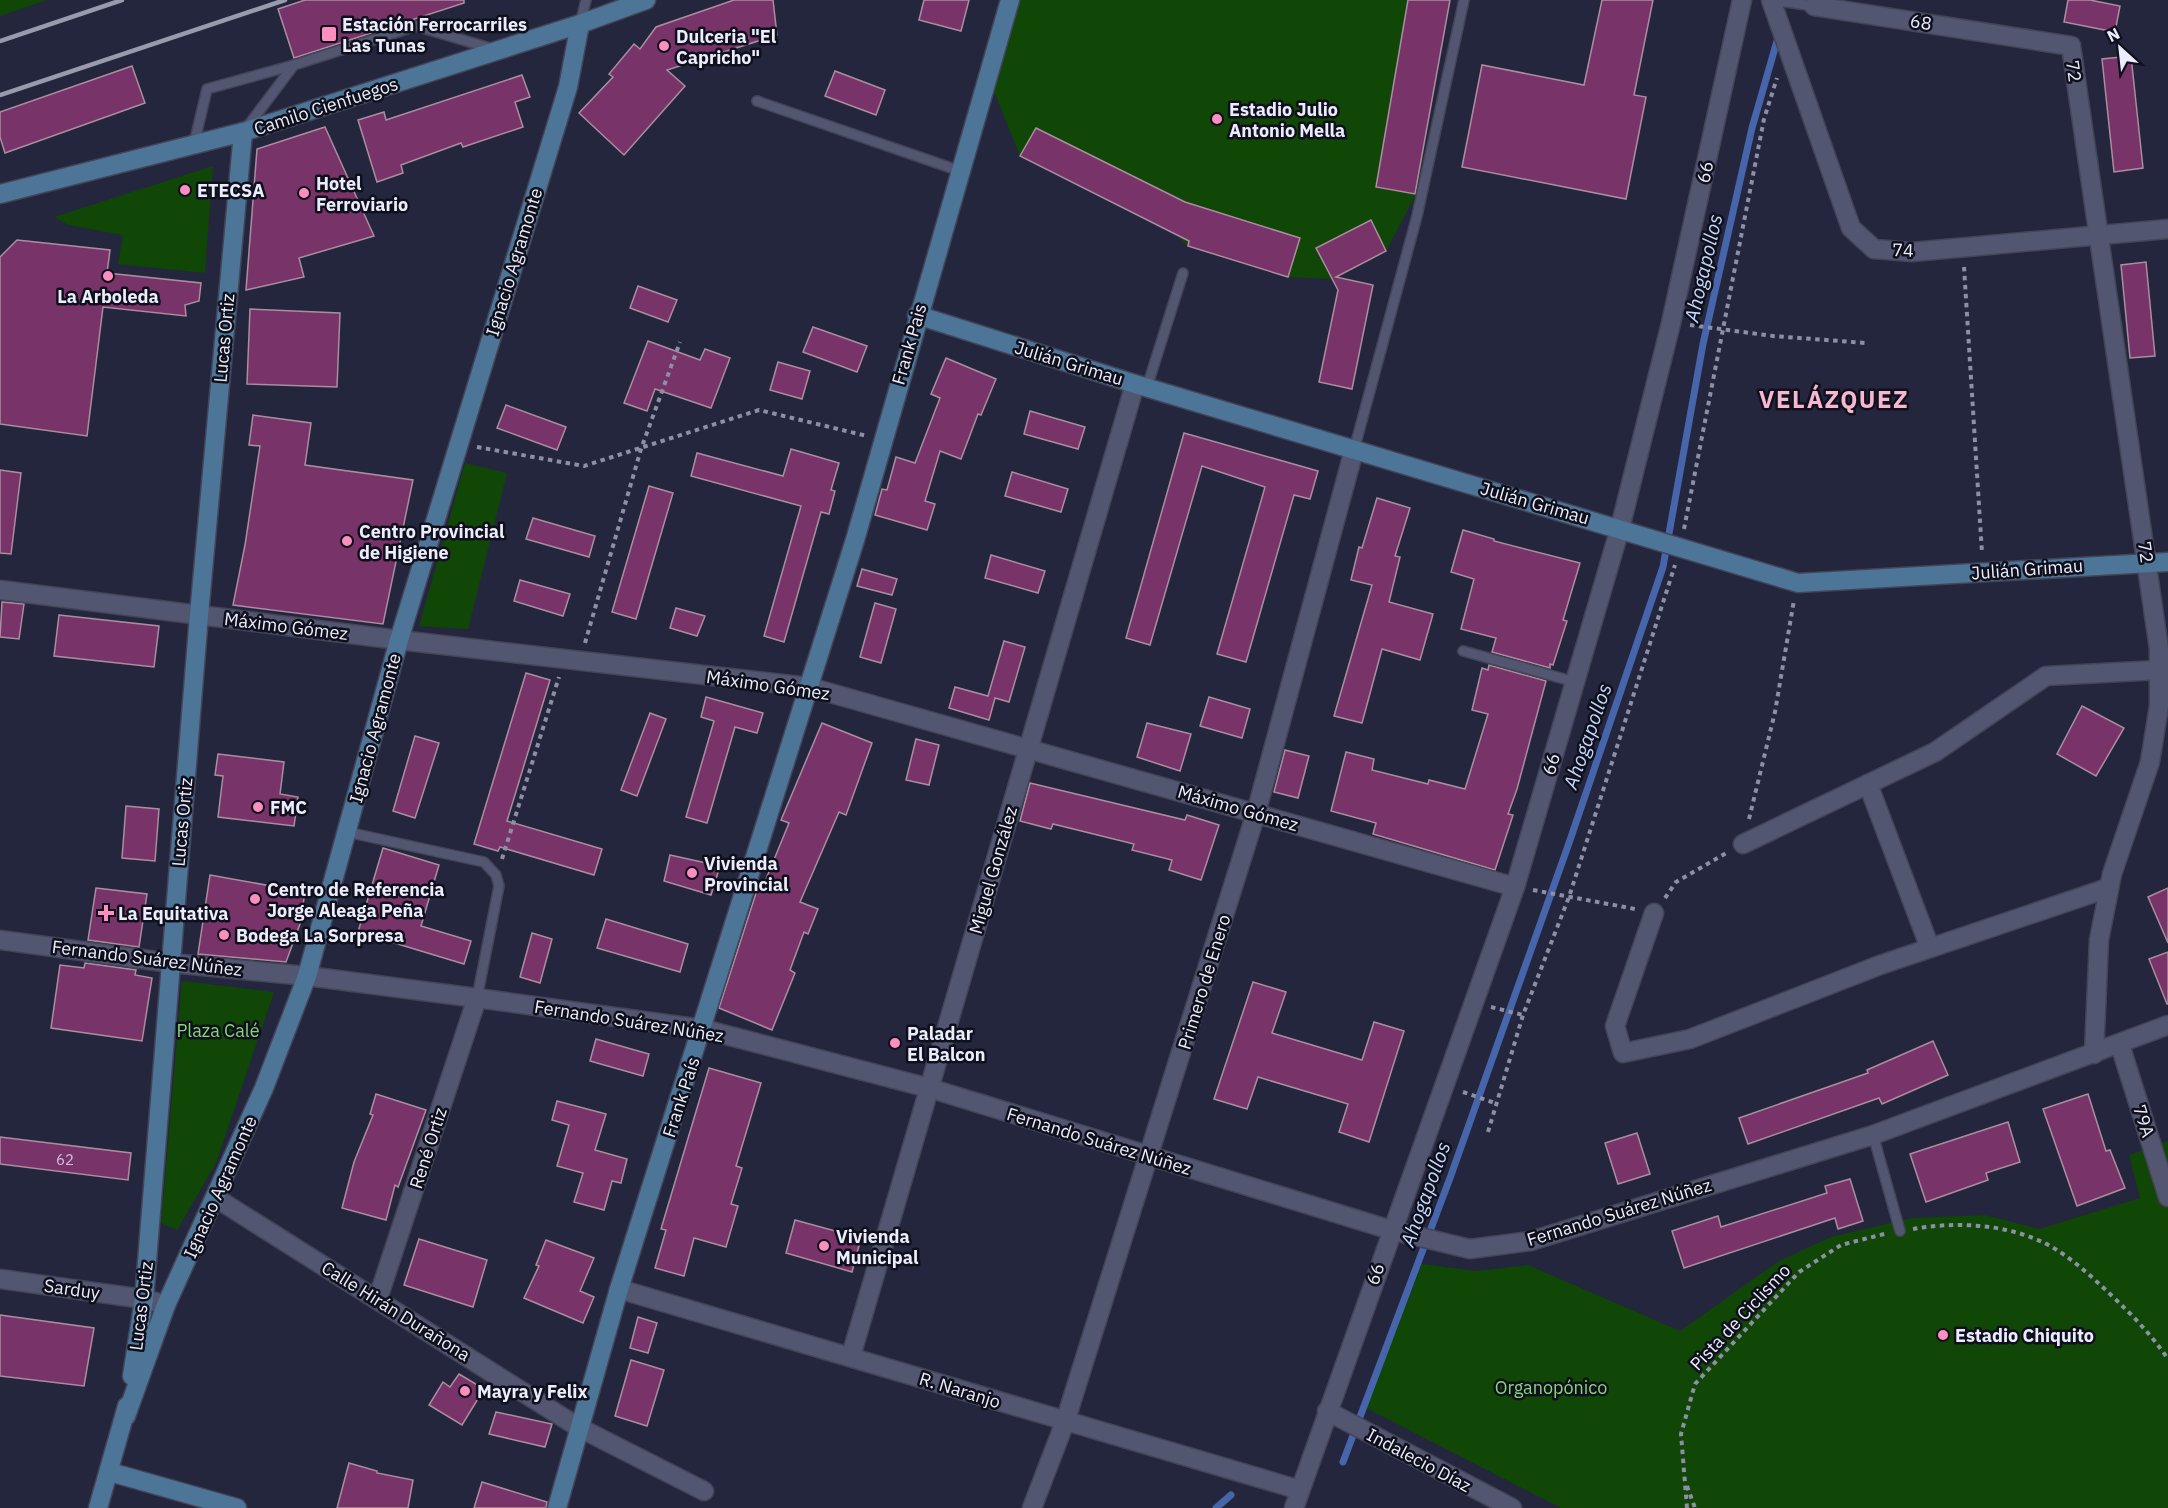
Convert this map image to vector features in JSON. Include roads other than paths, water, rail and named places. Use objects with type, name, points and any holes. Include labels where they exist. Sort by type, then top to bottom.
[{"type":"main road","name":"Camilo Cienfuegos","points":[[0,194],[243,132],[498,51],[646,0]]},
{"type":"main road","name":"Frank Pais","points":[[809,687],[1010,0]]},
{"type":"main road","name":"Ignacio Agramonte","points":[[126,1416],[166,1305],[264,1088],[307,976],[399,640],[568,87],[580,24]]},
{"type":"main road","name":"Lucas Ortiz","points":[[99,1508],[126,1416],[144,1299],[199,615],[243,132]]},
{"type":"main road","name":"Julián Grimau","points":[[917,315],[1141,386],[1797,583],[2168,562]]},
{"type":"main road","name":"Frank País","points":[[557,1508],[578,1427],[619,1289],[703,1029],[809,687]]},
{"type":"main road","points":[[110,1472],[237,1508]]},
{"type":"street","name":"66","points":[[1294,1508],[1391,1230],[1522,888],[1575,682],[1620,528],[1671,323],[1742,0]]},
{"type":"street","name":"74","points":[[1771,0],[1851,228],[1874,249],[1912,252],[2168,229]]},
{"type":"street","name":"68","points":[[1814,6],[2070,46]]},
{"type":"street","name":"72","points":[[2070,46],[2148,562],[2159,649],[2161,740],[2150,762],[2108,888],[2099,940],[2094,1054]]},
{"type":"street","name":"Miguel González","points":[[851,1356],[1028,749],[1141,386]]},
{"type":"street","name":"Primero de Enero","points":[[1032,1508],[1065,1422],[1256,813],[1354,450]]},
{"type":"street","name":"Máximo Gómez","points":[[0,590],[399,640],[809,687],[1522,888]]},
{"type":"street","points":[[1743,844],[1935,752],[2046,676],[2159,670]]},
{"type":"street","points":[[1868,784],[1930,948]]},
{"type":"street","points":[[1654,913],[1615,1026],[1623,1053],[1690,1039],[1930,948],[2108,888]]},
{"type":"street","name":"Fernando Suárez Núñez","points":[[0,940],[171,963],[307,976],[703,1029],[929,1088],[1391,1230],[1470,1249],[1531,1241],[1873,1135],[2120,1045],[2168,1025]]},
{"type":"street","name":"René Ortiz","points":[[378,1299],[477,998]]},
{"type":"street","name":"79A","points":[[2120,1045],[2168,1197]]},
{"type":"street","name":"Calle Hirán Durañona","points":[[216,1198],[578,1427],[704,1491]]},
{"type":"street","name":"Sarduy","points":[[0,1279],[144,1299],[166,1305]]},
{"type":"street","name":"R. Naranjo","points":[[619,1289],[1300,1490]]},
{"type":"street","name":"Indalecio Díaz","points":[[1327,1412],[1512,1508]]},
{"type":"lane","points":[[580,24],[586,0]]},
{"type":"lane","points":[[1354,450],[1417,216],[1464,0]]},
{"type":"lane","name":"68","points":[[1771,0],[1814,6]]},
{"type":"lane","points":[[194,144],[207,89],[416,27],[498,51]]},
{"type":"lane","points":[[243,132],[294,65]]},
{"type":"lane","points":[[757,101],[960,171]]},
{"type":"lane","points":[[1141,386],[1183,273]]},
{"type":"lane","points":[[1463,651],[1575,682]]},
{"type":"lane","points":[[347,832],[484,862],[496,876],[499,886],[477,998]]},
{"type":"lane","points":[[1873,1135],[1900,1231]]},
{"type":"waterway","name":"Ahogapollos","points":[[1343,1462],[1450,1178],[1569,843],[1663,567],[1703,344],[1752,128],[1779,34]]},
{"type":"waterway","name":"Ahogapollos","points":[[1216,1508],[1231,1495]]},
{"type":"railway","points":[[0,41],[122,0]]},
{"type":"railway","points":[[0,95],[285,0]]},
{"type":"place","name":"Estación Ferrocarriles Las Tunas","points":[[329,34]]},
{"type":"place","name":"Dulceria \"El Capricho\"","points":[[664,46]]},
{"type":"place","name":"Estadio Julio Antonio Mella","points":[[1217,119]]},
{"type":"place","name":"ETECSA","points":[[185,190]]},
{"type":"place","name":"Hotel Ferroviario","points":[[304,193]]},
{"type":"place","name":"La Arboleda","points":[[108,276]]},
{"type":"place","name":"Centro Provincial de Higiene","points":[[347,541]]},
{"type":"place","name":"FMC","points":[[258,807]]},
{"type":"place","name":"Vivienda Provincial","points":[[692,873]]},
{"type":"place","name":"Centro de Referencia Jorge Aleaga Peña","points":[[255,899]]},
{"type":"place","name":"La Equitativa","points":[[106,913]]},
{"type":"place","name":"Bodega La Sorpresa","points":[[224,935]]},
{"type":"place","name":"Paladar El Balcon","points":[[895,1043]]},
{"type":"place","name":"Vivienda Municipal","points":[[824,1246]]},
{"type":"place","name":"Estadio Chiquito","points":[[1943,1335]]},
{"type":"place","name":"Mayra y Felix","points":[[465,1391]]},
{"type":"district","name":"VELÁZQUEZ","points":[[1834,399]]},
{"type":"park label","name":"Plaza Calé","points":[[218,1030]]},
{"type":"park label","name":"Organopónico","points":[[1551,1387]]}]
